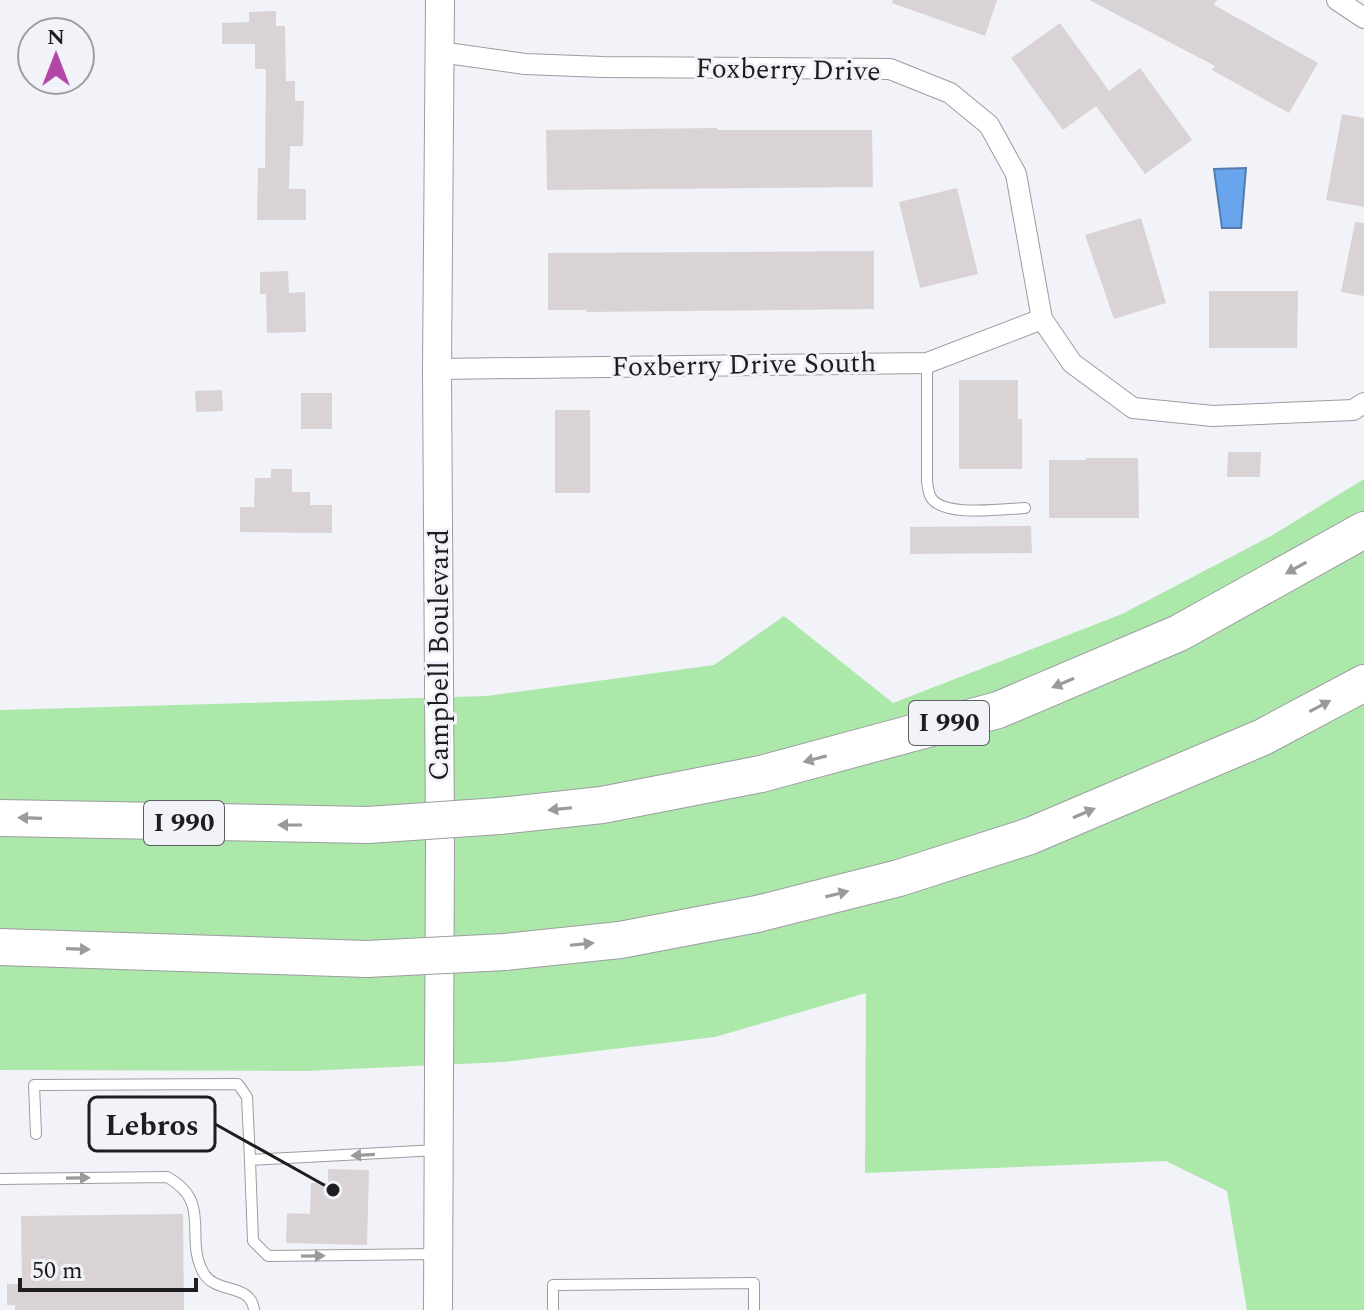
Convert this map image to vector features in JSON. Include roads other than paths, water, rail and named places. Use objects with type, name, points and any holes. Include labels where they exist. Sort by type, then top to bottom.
[{"type":"highway","name":"I 990","points":[[0,818],[368,825],[602,805],[761,774],[998,710],[1179,633],[1364,530]]},
{"type":"highway","points":[[0,947],[367,959],[505,952],[620,940],[696,926],[899,878],[1030,836],[1263,737],[1364,683]]},
{"type":"main road","name":"Campbell Boulevard","points":[[438,1310],[437,369],[440,0]]},
{"type":"street","points":[[1337,0],[1364,18]]},
{"type":"street","name":"Foxberry Drive","points":[[440,52],[525,64],[603,67],[890,69],[950,93],[989,125],[1016,174],[1042,319],[1072,363],[1133,408],[1213,416],[1353,410],[1364,403]]},
{"type":"street","name":"Foxberry Drive South","points":[[437,369],[927,363],[1042,319]]},
{"type":"lane","points":[[927,363],[927,481],[930,497],[951,510],[1025,508]]},
{"type":"lane","points":[[36,1134],[34,1085],[238,1084],[247,1097],[253,1241],[268,1256],[440,1254]]},
{"type":"lane","points":[[250,1160],[440,1150]]},
{"type":"lane","points":[[0,1179],[167,1177],[180,1184],[192,1199],[203,1274],[222,1287],[248,1294],[254,1310]]},
{"type":"lane","points":[[553,1310],[553,1285],[754,1283],[754,1310]]},
{"type":"water","points":[[1246,168],[1241,228],[1222,228],[1214,169]]},
{"type":"place","name":"Lebros","points":[[333,1190]]}]
